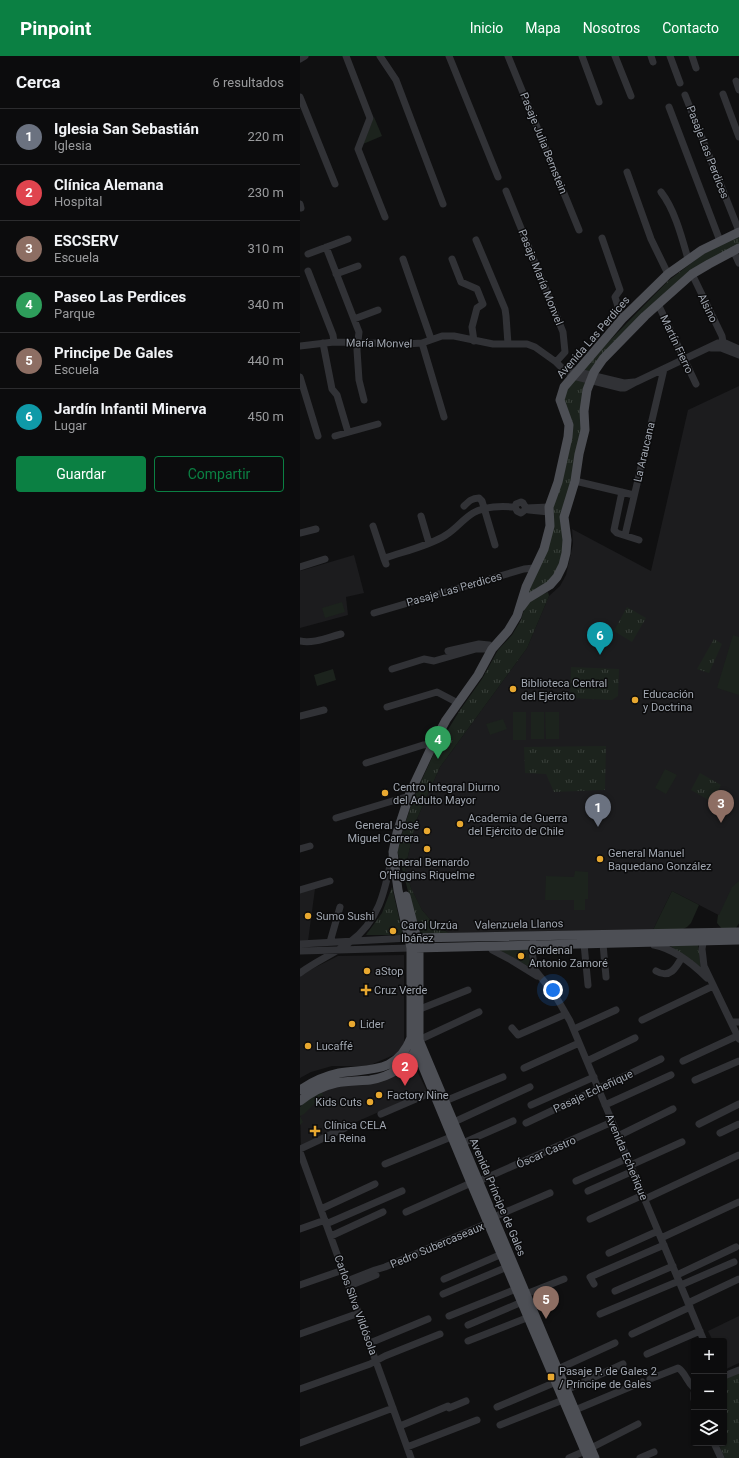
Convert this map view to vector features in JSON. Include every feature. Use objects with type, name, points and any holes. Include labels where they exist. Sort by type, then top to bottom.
[{"type":"main road","name":"Avenida Las Perdices","points":[[393,852],[397,833],[409,796],[433,744],[446,720],[478,675],[493,648],[508,631],[517,616],[526,587],[544,549],[550,526],[549,510],[558,482],[568,437],[569,425],[561,404],[561,395],[564,387],[572,373],[622,319],[668,274],[688,259],[739,231]]},
{"type":"main road","points":[[517,616],[524,602],[554,581],[563,565],[567,540],[564,517],[575,481],[579,454],[585,430],[585,404],[591,378],[603,359],[658,304],[692,274],[736,249]]},
{"type":"main road","points":[[526,587],[530,595],[533,595]]},
{"type":"main road","name":"Avenida Príncipe de Gales","points":[[393,852],[398,890],[415,948],[420,1009],[415,1039],[445,1101],[463,1143],[475,1182]]},
{"type":"main road","name":"Valenzuela Llanos","points":[[415,948],[637,943],[704,937],[739,932]]},
{"type":"main road","name":"Valenzuela Llanos","points":[[413,938],[536,936],[704,937],[739,940]]},
{"type":"main road","name":"Avenida Príncipe de Gales","points":[[415,948],[415,1049],[451,1137],[475,1182],[524,1298],[558,1369],[575,1410],[588,1452]]},
{"type":"main road","points":[[300,1098],[318,1080],[331,1075],[383,1067],[394,1061],[402,1054],[415,1039]]},
{"type":"main road","points":[[390,1074],[407,1061],[415,1049]]},
{"type":"main road","points":[[300,1098],[327,1085],[341,1082],[375,1079],[411,1066],[423,1067]]},
{"type":"main road","name":"Avenida Príncipe de Gales","points":[[491,1220],[507,1267],[516,1289],[524,1298],[529,1317],[563,1400],[588,1452],[595,1458]]},
{"type":"street","points":[[300,59],[305,56]]},
{"type":"street","points":[[346,56],[370,118],[358,149],[385,217]]},
{"type":"street","points":[[380,56],[396,80],[443,204]]},
{"type":"street","points":[[449,56],[498,177]]},
{"type":"street","name":"Pasaje Julia Bernstein","points":[[508,56],[579,230]]},
{"type":"street","points":[[582,56],[599,102]]},
{"type":"street","points":[[615,56],[631,96]]},
{"type":"street","points":[[670,56],[680,83]]},
{"type":"street","points":[[692,56],[696,68]]},
{"type":"street","points":[[736,81],[739,90]]},
{"type":"street","points":[[723,94],[739,137]]},
{"type":"street","name":"Pasaje Las Perdices","points":[[685,95],[739,231]]},
{"type":"street","points":[[300,97],[335,184]]},
{"type":"street","points":[[669,107],[720,241]]},
{"type":"street","points":[[626,172],[651,239],[668,274]]},
{"type":"street","name":"Pasaje María Monvel","points":[[506,191],[563,332],[565,352],[556,362]]},
{"type":"street","points":[[661,192],[666,198],[681,233],[688,259]]},
{"type":"street","points":[[602,238],[620,290],[615,297],[622,319]]},
{"type":"street","points":[[308,254],[348,239]]},
{"type":"street","points":[[476,240],[505,309],[508,344]]},
{"type":"street","points":[[326,247],[359,332],[359,380],[364,400]]},
{"type":"street","points":[[736,249],[739,263]]},
{"type":"street","points":[[403,259],[431,339]]},
{"type":"street","points":[[452,259],[461,282],[476,290],[483,304],[477,308],[472,326],[474,341]]},
{"type":"street","points":[[336,274],[358,266]]},
{"type":"street","points":[[308,271],[333,335],[334,342]]},
{"type":"street","name":"Alsino","points":[[692,274],[722,336],[723,342]]},
{"type":"street","name":"Martín Fierro","points":[[658,304],[696,384]]},
{"type":"street","points":[[354,319],[378,310]]},
{"type":"street","name":"María Monvel","points":[[300,346],[334,342],[422,343],[442,336],[454,336],[474,341],[527,344],[535,347],[572,373],[625,388],[706,348],[723,342]]},
{"type":"street","points":[[723,342],[739,349]]},
{"type":"street","points":[[323,343],[332,389],[338,395],[348,432]]},
{"type":"street","points":[[422,343],[444,417]]},
{"type":"street","points":[[706,348],[721,348],[739,355]]},
{"type":"street","name":"La Araucana","points":[[622,492],[614,528],[617,533],[625,536],[664,369]]},
{"type":"street","points":[[300,377],[318,436]]},
{"type":"street","points":[[335,436],[378,424]]},
{"type":"street","points":[[575,481],[634,495]]},
{"type":"street","points":[[464,506],[469,500],[474,498],[479,498],[482,501],[495,545]]},
{"type":"street","points":[[373,526],[385,561],[446,535],[472,513],[485,508],[494,506],[515,507],[516,504],[520,502],[523,503],[525,509],[549,510]]},
{"type":"street","points":[[421,516],[429,543]]},
{"type":"street","points":[[300,533],[316,529]]},
{"type":"street","points":[[625,536],[639,540]]},
{"type":"street","points":[[300,567],[325,559]]},
{"type":"street","name":"Pasaje Las Perdices","points":[[374,613],[516,571],[534,568]]},
{"type":"street","points":[[300,641],[313,642],[341,634]]},
{"type":"street","points":[[448,651],[479,644],[493,648]]},
{"type":"street","points":[[392,669],[424,659],[434,661],[476,649],[493,648]]},
{"type":"street","points":[[387,707],[437,692],[458,703]]},
{"type":"street","points":[[300,716],[324,710]]},
{"type":"street","points":[[366,763],[423,745],[433,744]]},
{"type":"street","points":[[336,818],[409,796]]},
{"type":"street","points":[[300,849],[310,846]]},
{"type":"street","name":"Avenida Las Perdices","points":[[338,950],[351,942],[371,921],[378,910],[385,892],[393,852]]},
{"type":"street","points":[[300,890],[330,881]]},
{"type":"street","points":[[330,942],[340,907]]},
{"type":"street","name":"Avenida Echeñique","points":[[536,936],[532,945],[535,970],[555,995],[574,1029],[703,1338]]},
{"type":"street","points":[[683,1061],[738,1038],[704,966],[702,958],[704,937]]},
{"type":"street","name":"Valenzuela Llanos","points":[[300,944],[413,938]]},
{"type":"street","points":[[637,943],[661,946],[682,957],[700,970],[711,983]]},
{"type":"street","points":[[584,944],[588,985]]},
{"type":"street","points":[[603,944],[606,977]]},
{"type":"street","name":"Avenida Echeñique","points":[[491,946],[492,950],[541,978]]},
{"type":"street","name":"Valenzuela Llanos","points":[[300,951],[415,948]]},
{"type":"street","points":[[300,973],[338,950]]},
{"type":"street","points":[[656,971],[663,974],[671,972],[676,969],[682,957]]},
{"type":"street","points":[[642,1020],[711,983]]},
{"type":"street","points":[[420,1009],[468,990]]},
{"type":"street","points":[[574,1029],[616,1010]]},
{"type":"street","points":[[415,1039],[479,1012]]},
{"type":"street","points":[[512,1028],[518,1035],[566,1014]]},
{"type":"street","points":[[731,1022],[739,1022]]},
{"type":"street","points":[[587,1060],[636,1038]]},
{"type":"street","points":[[524,1068],[579,1043]]},
{"type":"street","name":"Pasaje Echeñique","points":[[526,1123],[661,1059]]},
{"type":"street","points":[[695,1080],[739,1061]]},
{"type":"street","name":"Pasaje Echeñique","points":[[605,1105],[671,1075]]},
{"type":"street","points":[[445,1101],[503,1077]]},
{"type":"street","name":"Pasaje Echeñique","points":[[531,1105],[594,1077]]},
{"type":"street","points":[[454,1122],[530,1087]]},
{"type":"street","points":[[381,1114],[432,1092]]},
{"type":"street","points":[[699,1124],[739,1104]]},
{"type":"street","points":[[618,1136],[673,1109]]},
{"type":"street","points":[[463,1143],[514,1121]]},
{"type":"street","name":"Óscar Castro","points":[[406,1212],[612,1122]]},
{"type":"street","points":[[720,1133],[739,1124]]},
{"type":"street","points":[[300,1148],[347,1127]]},
{"type":"street","points":[[386,1164],[451,1137]]},
{"type":"street","points":[[588,1192],[682,1142]]},
{"type":"street","name":"Carlos Silva Vildósola","points":[[300,1152],[411,1458]]},
{"type":"street","points":[[590,1219],[739,1155]]},
{"type":"street","points":[[576,1181],[628,1158]]},
{"type":"street","points":[[321,1209],[375,1184]]},
{"type":"street","points":[[300,1229],[326,1222],[402,1190]]},
{"type":"street","name":"Pedro Subercaseaux","points":[[348,1284],[377,1274],[385,1267],[550,1193]]},
{"type":"street","points":[[594,1284],[590,1276],[661,1238],[739,1202]]},
{"type":"street","points":[[331,1236],[383,1212]]},
{"type":"street","points":[[609,1253],[661,1238]]},
{"type":"street","points":[[679,1280],[736,1247]]},
{"type":"street","points":[[444,1279],[502,1254]]},
{"type":"street","points":[[600,1314],[679,1280],[734,1262]]},
{"type":"street","points":[[615,1291],[673,1266]]},
{"type":"street","points":[[443,1294],[507,1267]]},
{"type":"street","points":[[300,1285],[343,1270]]},
{"type":"street","points":[[468,1325],[564,1278]]},
{"type":"street","points":[[632,1334],[739,1278]]},
{"type":"street","points":[[449,1316],[516,1289]]},
{"type":"street","points":[[300,1334],[359,1314]]},
{"type":"street","points":[[468,1341],[529,1317]]},
{"type":"street","points":[[370,1343],[428,1318]]},
{"type":"street","points":[[647,1354],[700,1331]]},
{"type":"street","points":[[300,1389],[370,1364],[440,1334]]},
{"type":"street","points":[[558,1369],[615,1343]]},
{"type":"street","points":[[566,1390],[623,1364]]},
{"type":"street","points":[[650,1379],[678,1368],[683,1371],[688,1383],[691,1386]]},
{"type":"street","points":[[727,1375],[739,1370]]},
{"type":"street","points":[[497,1407],[556,1382]]},
{"type":"street","points":[[575,1410],[642,1382]]},
{"type":"street","points":[[500,1425],[563,1400]]},
{"type":"street","points":[[400,1426],[448,1406],[449,1408],[466,1401]]},
{"type":"street","points":[[300,1443],[393,1408]]},
{"type":"street","points":[[407,1447],[477,1420]]},
{"type":"street","points":[[569,1458],[588,1452],[638,1424]]},
{"type":"street","points":[[715,1446],[721,1458]]},
{"type":"street","points":[[640,1458],[654,1452]]},
{"type":"shaded area","points":[[739,386],[738,925],[672,891],[653,930],[449,933],[435,925],[422,910],[411,888],[405,869],[416,821],[440,767],[527,648],[549,596],[560,586],[566,575],[573,544],[572,529],[651,571],[688,410]]},
{"type":"shaded area","points":[[354,555],[364,593],[346,597],[348,615],[300,628],[300,571]]},
{"type":"shaded area","points":[[315,889],[308,941],[300,941],[300,892]]},
{"type":"shaded area","points":[[404,955],[404,1044],[396,1054],[368,1066],[332,1066],[311,1072],[300,1078],[300,977],[304,973],[338,956]]},
{"type":"shaded area","points":[[415,1067],[427,1091],[301,1146],[300,1108],[309,1098],[328,1088],[387,1078]]},
{"type":"shaded area","points":[[739,1316],[739,1363],[727,1369],[727,1338],[712,1338],[708,1331]]},
{"type":"green space","points":[[374,117],[382,136],[363,144]]},
{"type":"green space","points":[[739,235],[739,247],[696,269],[592,371],[584,432],[569,497],[566,540],[555,577],[526,600],[571,436],[562,395],[583,368],[668,281],[702,255]]},
{"type":"green space","points":[[548,592],[549,596],[527,648],[440,767],[416,821],[405,869],[411,888],[422,910],[435,925],[449,933],[422,934],[419,932],[397,850],[413,799],[435,751],[460,710],[482,679],[498,650],[512,635],[521,620],[525,606],[536,597]]},
{"type":"green space","points":[[342,602],[345,612],[325,618],[322,608]]},
{"type":"green space","points":[[627,607],[646,618],[632,642],[614,631]]},
{"type":"green space","points":[[733,635],[739,637],[739,695],[717,688]]},
{"type":"green space","points":[[714,639],[722,644],[709,673],[697,669]]},
{"type":"green space","points":[[571,667],[619,669],[618,696],[612,700],[570,698]]},
{"type":"green space","points":[[333,669],[336,680],[317,686],[314,675]]},
{"type":"green space","points":[[513,712],[526,712],[526,740],[513,740]]},
{"type":"green space","points":[[531,712],[544,712],[544,739],[531,739]]},
{"type":"green space","points":[[545,712],[559,712],[559,739],[546,739]]},
{"type":"green space","points":[[503,719],[507,729],[490,735],[486,724]]},
{"type":"green space","points":[[606,746],[605,790],[554,792],[546,774],[525,773],[524,747]]},
{"type":"green space","points":[[665,769],[677,775],[666,794],[655,788]]},
{"type":"green space","points":[[700,773],[721,785],[712,802],[691,790]]},
{"type":"green space","points":[[575,871],[588,872],[588,899],[585,899],[585,910],[574,910],[574,900],[545,900],[546,876],[574,877]]},
{"type":"green space","points":[[739,881],[739,923],[736,928],[722,929],[717,923],[718,915],[732,887]]},
{"type":"green space","points":[[392,887],[403,935],[366,935],[382,913]]},
{"type":"green space","points":[[672,891],[699,905],[691,923],[683,929],[653,930]]},
{"type":"green space","points":[[668,944],[698,944],[701,970]]},
{"type":"green space","points":[[527,945],[531,968],[494,947]]},
{"type":"green space","points":[[321,1091],[323,1095],[304,1114],[300,1116],[300,1107],[309,1098]]},
{"type":"green space","points":[[300,1116],[303,1122],[300,1125]]},
{"type":"green space","points":[[739,1372],[739,1458],[725,1458],[719,1446],[727,1446],[727,1378]]},
{"type":"place","name":"Jardín Infantil Minerva","points":[[600,655]]},
{"type":"place","name":"Biblioteca Central del Ejército","points":[[513,689]]},
{"type":"place","name":"Educación y Doctrina","points":[[635,700]]},
{"type":"place","name":"Paseo Las Perdices","points":[[438,759]]},
{"type":"place","name":"Centro Integral Diurno del Adulto Mayor","points":[[385,793]]},
{"type":"place","name":"ESCSERV","points":[[721,823]]},
{"type":"place","name":"Academia de Guerra del Ejército de Chile","points":[[460,824]]},
{"type":"place","name":"Iglesia San Sebastián","points":[[598,827]]},
{"type":"place","name":"General José Miguel Carrera","points":[[427,831]]},
{"type":"place","name":"General Bernardo O’Higgins Riquelme","points":[[427,849]]},
{"type":"place","name":"General Manuel Baquedano González","points":[[600,859]]},
{"type":"place","name":"Sumo Sushi","points":[[308,916]]},
{"type":"place","name":"Carol Urzúa Ibáñez","points":[[393,931]]},
{"type":"place","name":"Cardenal Antonio Zamoré","points":[[521,956]]},
{"type":"place","name":"aStop","points":[[367,971]]},
{"type":"place","name":"Cruz Verde","points":[[366,990]]},
{"type":"place","name":"Lider","points":[[352,1024]]},
{"type":"place","name":"Lucaffé","points":[[308,1046]]},
{"type":"place","name":"Clínica Alemana","points":[[405,1086]]},
{"type":"place","name":"Factory Nine","points":[[379,1095]]},
{"type":"place","name":"Kids Cuts","points":[[370,1102]]},
{"type":"place","name":"Clínica CELA La Reina","points":[[315,1131]]},
{"type":"place","name":"Principe De Gales","points":[[546,1319]]},
{"type":"place","name":"Pasaje P. de Gales 2 / Príncipe de Gales","points":[[551,1377]]}]
